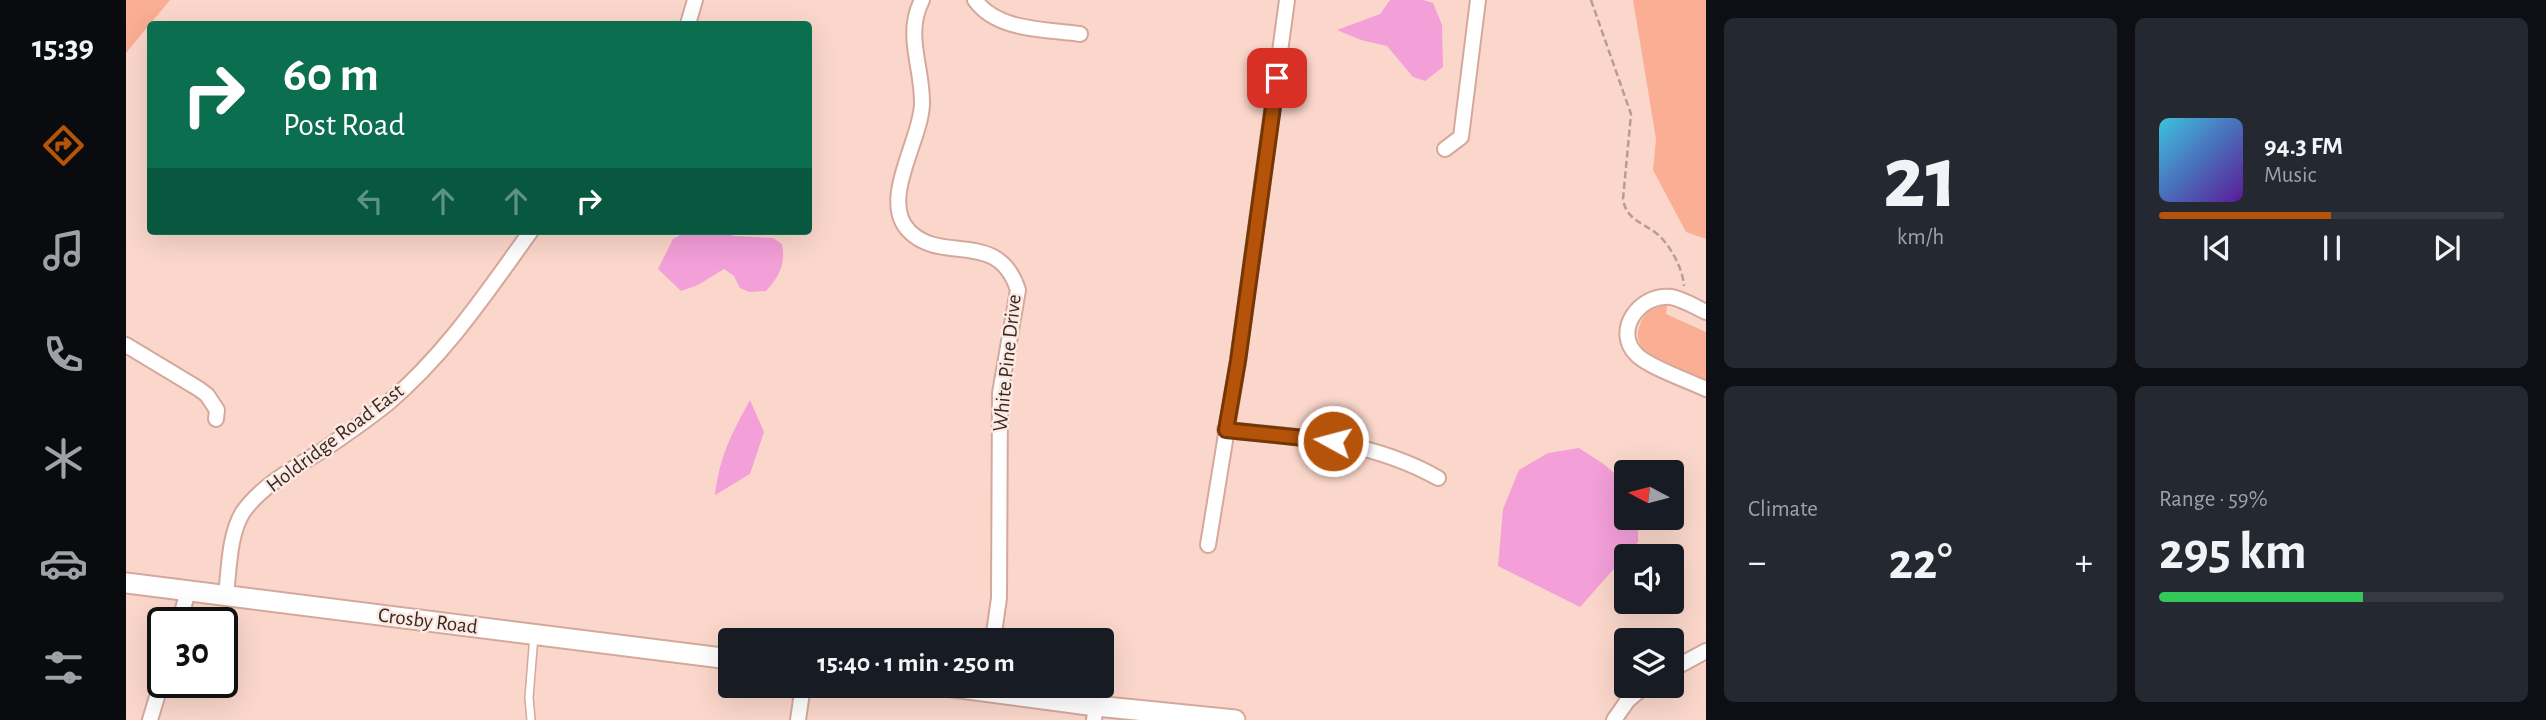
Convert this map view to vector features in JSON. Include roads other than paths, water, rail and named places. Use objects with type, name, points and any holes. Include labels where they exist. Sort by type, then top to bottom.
[{"type":"street","points":[[689,21],[695,0]]},
{"type":"street","name":"White Pine Drive","points":[[922,0],[915,12],[913,27],[922,108],[899,189],[897,204],[900,218],[908,230],[920,240],[995,257],[1014,277],[1018,290],[999,408],[999,598],[995,628]]},
{"type":"street","points":[[975,0],[991,16],[1004,22],[1080,34]]},
{"type":"street","points":[[1208,545],[1238,361],[1287,0]]},
{"type":"street","points":[[1445,149],[1461,137],[1478,0]]},
{"type":"street","name":"Holdridge Road East","points":[[226,595],[236,527],[254,499],[289,472],[349,433],[415,378],[459,331],[528,235]]},
{"type":"street","points":[[1706,312],[1670,297],[1655,298],[1637,310],[1628,326],[1627,336],[1637,355],[1706,389]]},
{"type":"street","points":[[126,345],[206,395],[217,410],[216,419]]},
{"type":"street","points":[[1226,430],[1318,439],[1366,447],[1403,460],[1438,478]]},
{"type":"street","name":"Crosby Road","points":[[126,583],[718,657]]},
{"type":"street","points":[[184,607],[188,591]]},
{"type":"street","points":[[1684,663],[1706,651]]},
{"type":"street","points":[[150,720],[157,698]]},
{"type":"street","points":[[798,720],[801,698]]},
{"type":"street","points":[[1028,698],[1095,713],[1236,720]]},
{"type":"street","points":[[1614,720],[1631,698]]},
{"type":"lane","points":[[531,720],[529,698],[534,634]]}]
